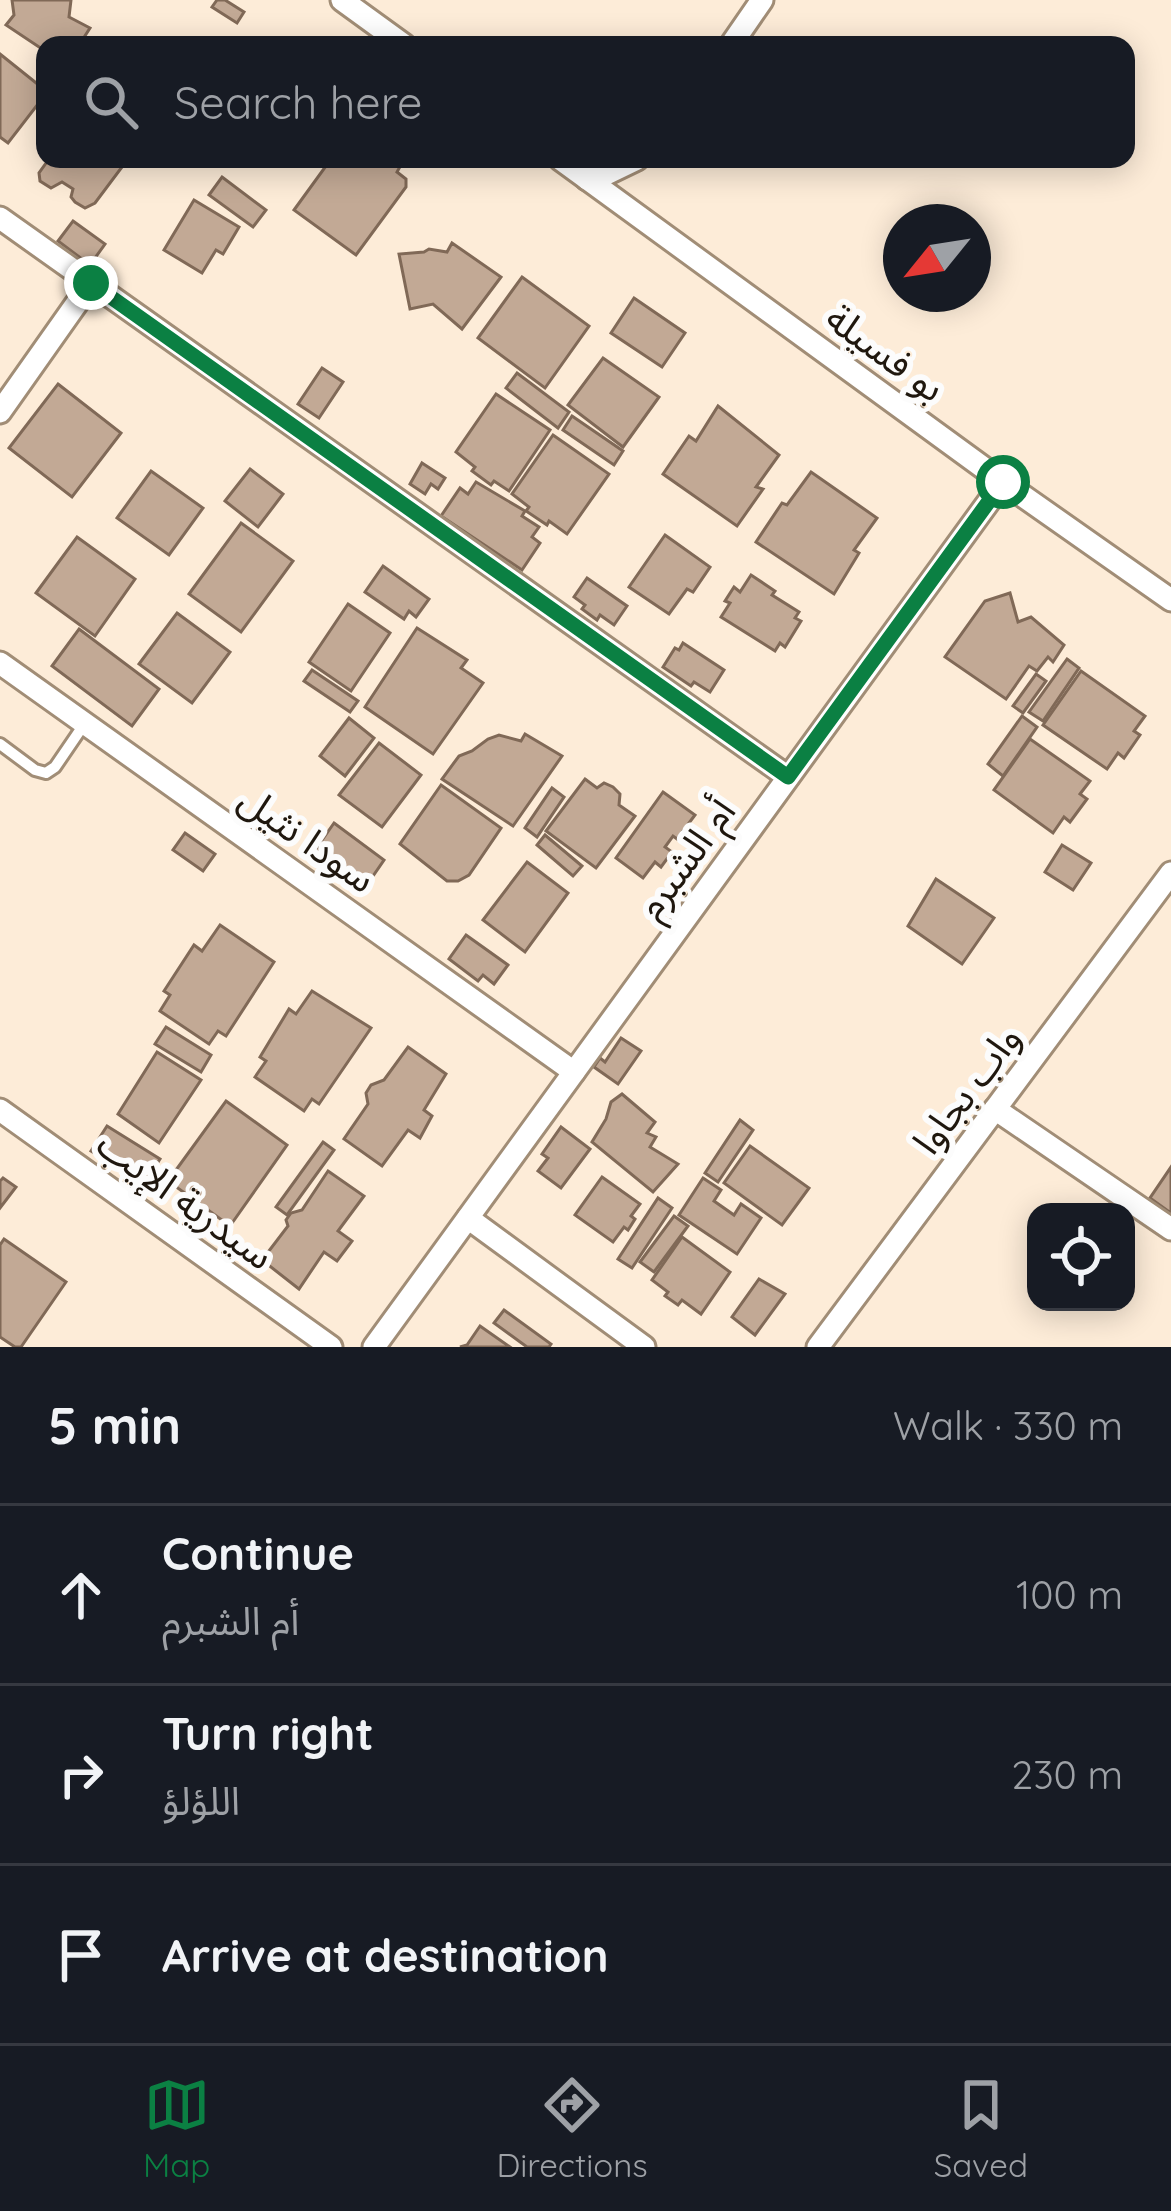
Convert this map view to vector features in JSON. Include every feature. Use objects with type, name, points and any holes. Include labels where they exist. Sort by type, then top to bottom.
[{"type":"street","points":[[342,0],[392,36]]},
{"type":"street","points":[[737,36],[762,0]]},
{"type":"street","name":"بو فسيلة","points":[[572,168],[1171,600]]},
{"type":"street","points":[[587,179],[618,168]]},
{"type":"street","points":[[0,218],[788,777]]},
{"type":"street","points":[[0,412],[91,283]]},
{"type":"street","name":"أم الشبرم","points":[[374,1347],[1003,482]]},
{"type":"street","name":"سودا نثيل","points":[[0,663],[574,1072]]},
{"type":"street","name":"واب بجاوا","points":[[818,1347],[1171,873]]},
{"type":"street","points":[[995,1109],[1171,1229]]},
{"type":"street","name":"سيدرية الإيب","points":[[0,1110],[331,1347]]},
{"type":"street","points":[[468,1218],[644,1347]]},
{"type":"lane","points":[[0,744],[46,773],[85,724]]},
{"type":"building","points":[[12,0],[71,0],[69,17],[90,28],[85,36],[36,36],[36,45],[6,25],[14,15]]},
{"type":"building","points":[[217,0],[244,12],[237,23],[212,7]]},
{"type":"building","points":[[0,54],[36,83],[36,107],[8,143],[0,137]]},
{"type":"building","points":[[43,168],[121,168],[95,203],[85,208],[71,197],[73,189],[62,182],[51,188],[40,181]]},
{"type":"building","points":[[324,168],[399,168],[397,172],[406,179],[406,187],[356,255],[294,210]]},
{"type":"building","points":[[222,177],[266,210],[253,227],[209,195]]},
{"type":"building","points":[[194,200],[239,227],[223,254],[216,250],[202,273],[164,250]]},
{"type":"building","points":[[73,221],[105,244],[90,265],[58,241]]},
{"type":"building","points":[[452,243],[501,277],[462,329],[433,304],[410,309],[399,254],[429,249],[447,252]]},
{"type":"building","points":[[522,277],[589,326],[545,388],[478,338]]},
{"type":"building","points":[[634,298],[685,333],[662,367],[611,333]]},
{"type":"building","points":[[603,358],[659,397],[623,447],[568,405]]},
{"type":"building","points":[[322,368],[343,382],[319,418],[298,404]]},
{"type":"building","points":[[517,373],[569,412],[558,428],[506,388]]},
{"type":"building","points":[[58,384],[121,433],[72,497],[9,448]]},
{"type":"building","points":[[496,394],[550,430],[509,491],[494,481],[491,485],[456,452]]},
{"type":"building","points":[[718,406],[779,455],[737,526],[663,474],[689,436],[696,441]]},
{"type":"building","points":[[572,416],[623,451],[614,465],[563,430]]},
{"type":"building","points":[[553,435],[609,474],[567,534],[526,511],[529,507],[512,494]]},
{"type":"building","points":[[422,463],[445,478],[438,489],[431,484],[425,494],[410,484]]},
{"type":"building","points":[[250,469],[283,494],[258,527],[225,501]]},
{"type":"building","points":[[151,471],[203,508],[169,555],[117,518]]},
{"type":"building","points":[[811,472],[877,518],[854,550],[859,553],[834,594],[756,542],[782,503],[787,505]]},
{"type":"building","points":[[476,482],[525,511],[522,516],[539,527],[532,537],[540,543],[522,570],[441,516],[460,488],[468,494]]},
{"type":"building","points":[[241,523],[293,561],[241,632],[189,594]]},
{"type":"building","points":[[665,535],[710,567],[693,592],[687,589],[669,614],[629,587]]},
{"type":"building","points":[[77,537],[135,579],[95,636],[36,593]]},
{"type":"building","points":[[383,566],[429,599],[416,617],[409,611],[404,619],[365,592]]},
{"type":"building","points":[[751,575],[799,612],[795,618],[801,621],[785,647],[780,643],[775,651],[721,617],[734,587],[740,592]]},
{"type":"building","points":[[587,578],[627,606],[614,625],[600,615],[597,620],[574,597]]},
{"type":"building","points":[[1010,593],[1018,622],[1031,617],[1064,645],[1053,662],[1048,657],[1037,671],[1029,666],[1006,699],[945,657],[985,601]]},
{"type":"building","points":[[348,604],[390,633],[351,691],[309,662]]},
{"type":"building","points":[[177,613],[230,652],[192,703],[139,664]]},
{"type":"building","points":[[417,628],[467,660],[461,668],[483,683],[433,754],[365,707]]},
{"type":"building","points":[[79,629],[159,689],[132,726],[52,666]]},
{"type":"building","points":[[683,643],[724,670],[710,692],[694,682],[691,686],[663,667]]},
{"type":"building","points":[[1067,659],[1079,668],[1043,721],[1029,712]]},
{"type":"building","points":[[312,670],[358,701],[350,712],[304,681]]},
{"type":"building","points":[[1081,671],[1145,716],[1134,731],[1140,735],[1124,758],[1118,753],[1107,769],[1043,725]]},
{"type":"building","points":[[1036,674],[1046,681],[1023,713],[1013,706]]},
{"type":"building","points":[[1022,716],[1037,727],[1003,776],[988,764]]},
{"type":"building","points":[[349,718],[374,738],[345,776],[320,756]]},
{"type":"building","points":[[525,734],[562,756],[513,826],[442,779],[459,756],[488,739],[499,735],[521,741]]},
{"type":"building","points":[[1030,739],[1090,781],[1080,794],[1087,799],[1070,822],[1064,817],[1053,833],[994,790]]},
{"type":"building","points":[[379,743],[421,775],[382,827],[339,795]]},
{"type":"building","points":[[585,779],[597,788],[604,783],[613,787],[620,794],[619,805],[635,816],[596,868],[546,831]]},
{"type":"building","points":[[441,785],[501,828],[469,875],[458,881],[447,881],[400,844]]},
{"type":"building","points":[[552,788],[564,797],[537,837],[525,828]]},
{"type":"building","points":[[663,792],[695,815],[665,847],[672,852],[661,867],[655,862],[643,878],[616,858]]},
{"type":"building","points":[[334,823],[384,860],[362,892],[311,856]]},
{"type":"building","points":[[185,833],[215,854],[203,871],[173,850]]},
{"type":"building","points":[[545,835],[582,866],[573,876],[537,845]]},
{"type":"building","points":[[1062,845],[1091,863],[1073,890],[1045,872]]},
{"type":"building","points":[[527,862],[568,893],[525,952],[483,920]]},
{"type":"building","points":[[936,879],[994,918],[962,964],[908,926]]},
{"type":"building","points":[[220,925],[274,962],[226,1036],[218,1031],[209,1044],[160,1011],[170,995],[164,991],[194,945],[202,951]]},
{"type":"building","points":[[466,935],[508,965],[494,984],[483,975],[478,981],[449,959]]},
{"type":"building","points":[[312,991],[371,1028],[319,1104],[312,1099],[304,1111],[255,1077],[266,1061],[260,1057],[289,1009],[296,1014]]},
{"type":"building","points":[[166,1027],[211,1055],[201,1072],[155,1044]]},
{"type":"building","points":[[621,1038],[641,1051],[618,1084],[594,1067],[600,1058],[605,1062]]},
{"type":"building","points":[[408,1047],[446,1074],[424,1110],[432,1116],[420,1138],[408,1130],[382,1166],[344,1139],[368,1104],[366,1093],[371,1085],[384,1080]]},
{"type":"building","points":[[157,1052],[201,1080],[159,1143],[118,1114]]},
{"type":"building","points":[[622,1094],[655,1122],[647,1133],[656,1137],[650,1147],[678,1164],[653,1192],[592,1142],[611,1102]]},
{"type":"building","points":[[226,1101],[287,1145],[230,1226],[168,1181]]},
{"type":"building","points":[[740,1120],[753,1130],[718,1182],[705,1173]]},
{"type":"building","points":[[107,1126],[160,1159],[144,1184],[91,1151]]},
{"type":"building","points":[[561,1127],[590,1149],[561,1188],[538,1171],[548,1158],[542,1154]]},
{"type":"building","points":[[323,1142],[334,1150],[287,1215],[276,1207]]},
{"type":"building","points":[[750,1146],[809,1188],[782,1225],[724,1183]]},
{"type":"building","points":[[1171,1167],[1171,1213],[1150,1198]]},
{"type":"building","points":[[328,1171],[364,1196],[338,1231],[352,1241],[337,1261],[324,1252],[299,1289],[262,1260],[288,1226],[291,1213],[302,1210]]},
{"type":"building","points":[[602,1177],[640,1204],[628,1230],[624,1227],[613,1242],[575,1215]]},
{"type":"building","points":[[3,1178],[16,1187],[0,1208],[0,1181]]},
{"type":"building","points":[[703,1178],[721,1190],[714,1201],[734,1215],[741,1204],[761,1218],[737,1254],[679,1215]]},
{"type":"building","points":[[658,1198],[672,1208],[632,1268],[618,1259]]},
{"type":"building","points":[[674,1216],[688,1226],[654,1272],[640,1262]]},
{"type":"building","points":[[682,1237],[730,1272],[701,1314],[682,1300],[678,1305],[665,1296],[668,1292],[652,1280]]},
{"type":"building","points":[[4,1239],[66,1282],[21,1347],[0,1337],[0,1245]]},
{"type":"building","points":[[759,1279],[785,1294],[755,1335],[732,1317]]},
{"type":"building","points":[[504,1310],[549,1347],[527,1347],[494,1323]]},
{"type":"building","points":[[480,1326],[510,1347],[460,1347],[467,1345]]},
{"type":"route","points":[[91,283],[788,777],[1003,482]]}]
